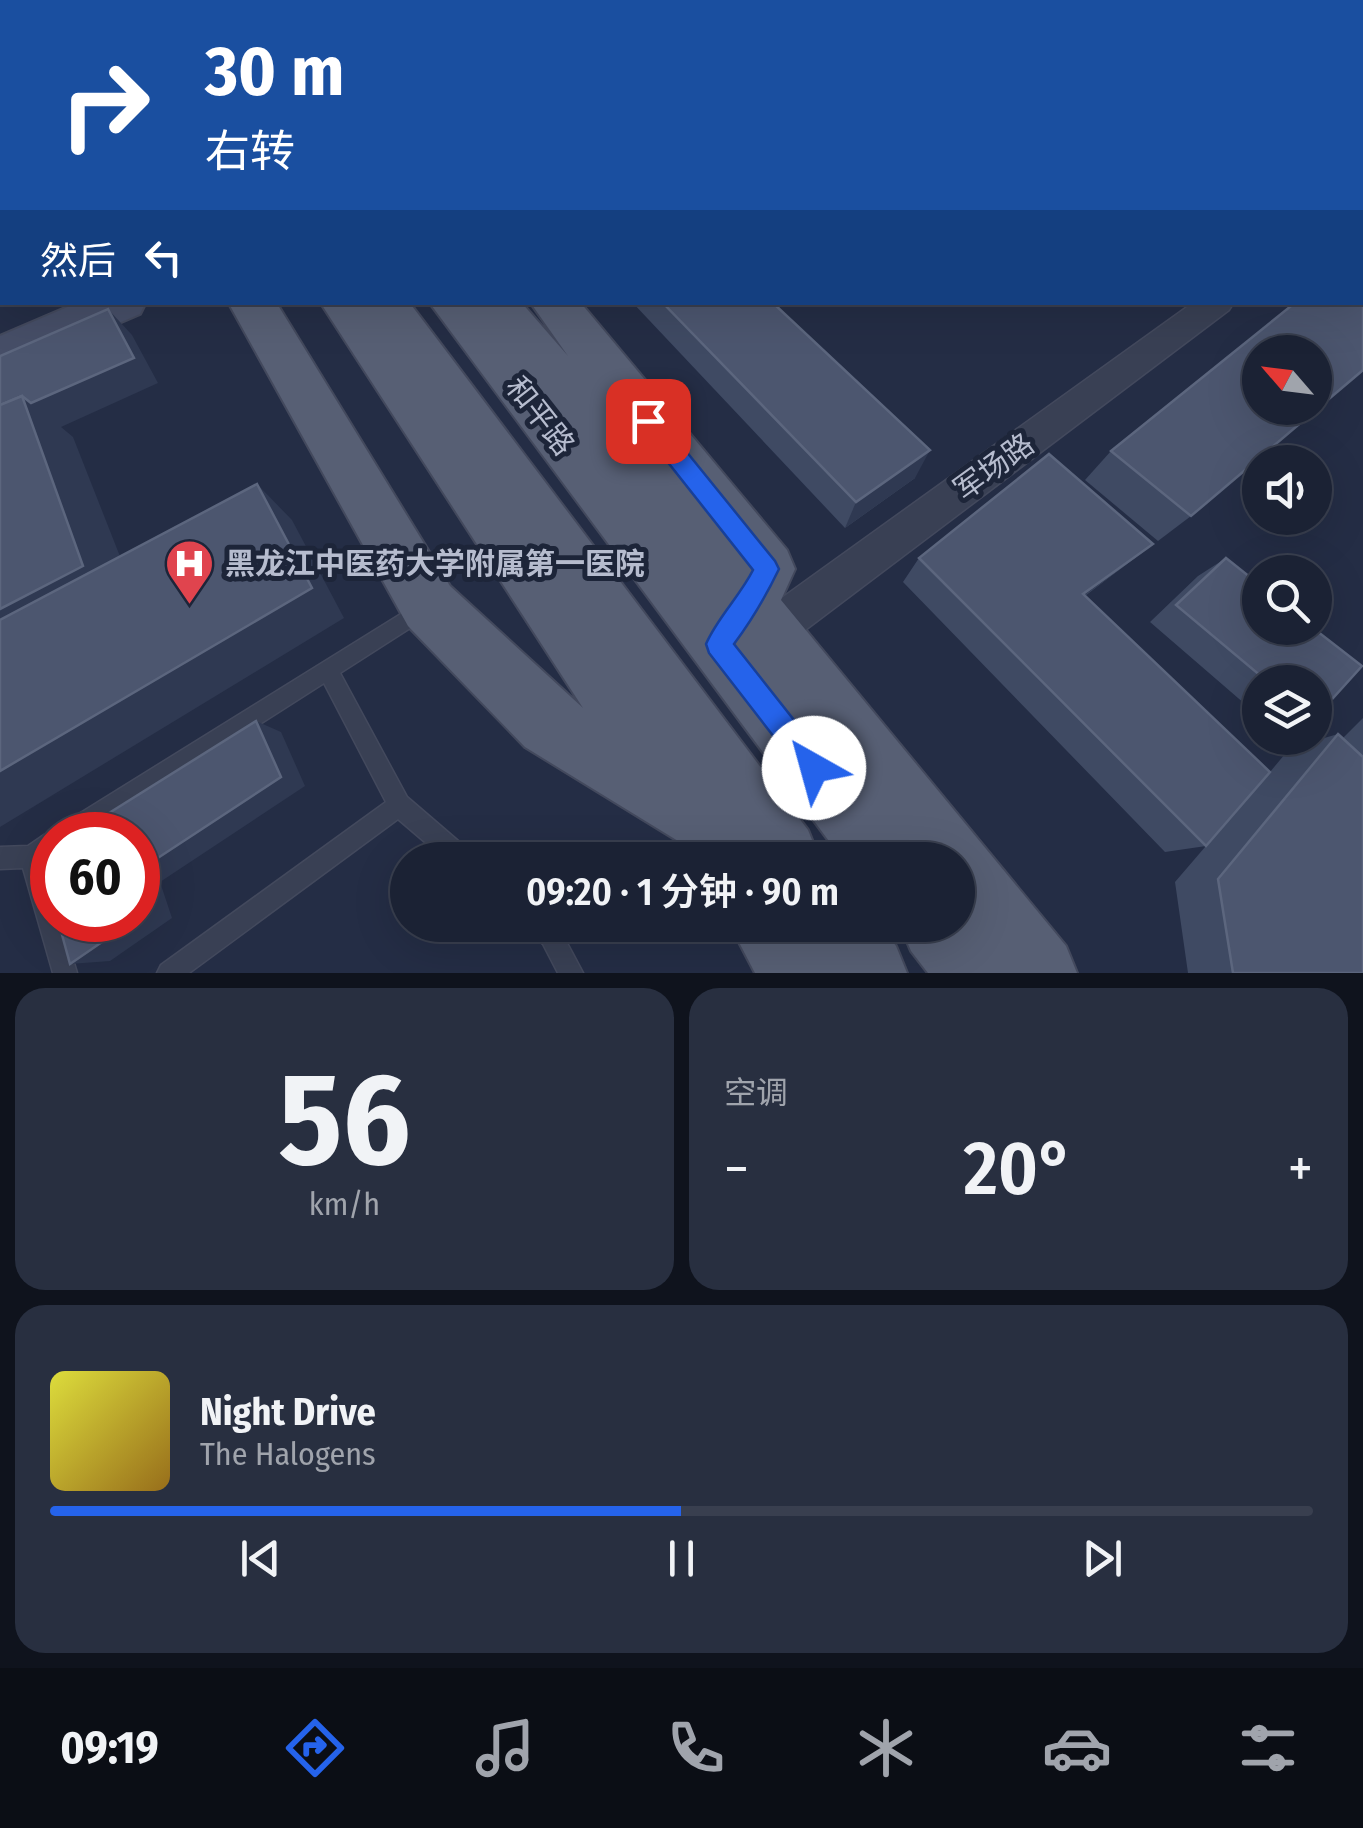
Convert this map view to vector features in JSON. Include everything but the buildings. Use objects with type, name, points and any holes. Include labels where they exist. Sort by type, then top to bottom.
[{"type":"main road","points":[[0,321],[35,305]]},
{"type":"main road","points":[[0,356],[117,305]]},
{"type":"main road","points":[[253,305],[430,606],[548,724],[745,842]]},
{"type":"main road","points":[[346,305],[711,842]]},
{"type":"main road","name":"和平路","points":[[385,305],[774,842]]},
{"type":"main road","name":"和平路","points":[[455,305],[745,627],[876,842]]},
{"type":"main road","points":[[495,305],[745,627],[934,842]]},
{"type":"main road","points":[[556,305],[766,569],[745,627]]},
{"type":"main road","points":[[650,671],[689,809]]},
{"type":"main road","points":[[975,891],[1040,973]]},
{"type":"main road","points":[[778,942],[799,973]]},
{"type":"main road","points":[[846,942],[869,973]]},
{"type":"main road","points":[[951,942],[975,973]]},
{"type":"street","name":"军场路","points":[[745,627],[1214,305]]},
{"type":"lane","points":[[103,812],[430,606]]},
{"type":"lane","points":[[328,670],[399,805],[442,842]]},
{"type":"lane","points":[[169,973],[399,805]]},
{"type":"lane","points":[[0,858],[30,857]]},
{"type":"lane","points":[[56,942],[65,973]]},
{"type":"lane","points":[[554,942],[572,973]]},
{"type":"place","name":"黑龙江中医药大学附属第一医院","points":[[190,606]]},
{"type":"route","points":[[648,421],[766,569],[748,605],[718,644],[814,768]]}]
